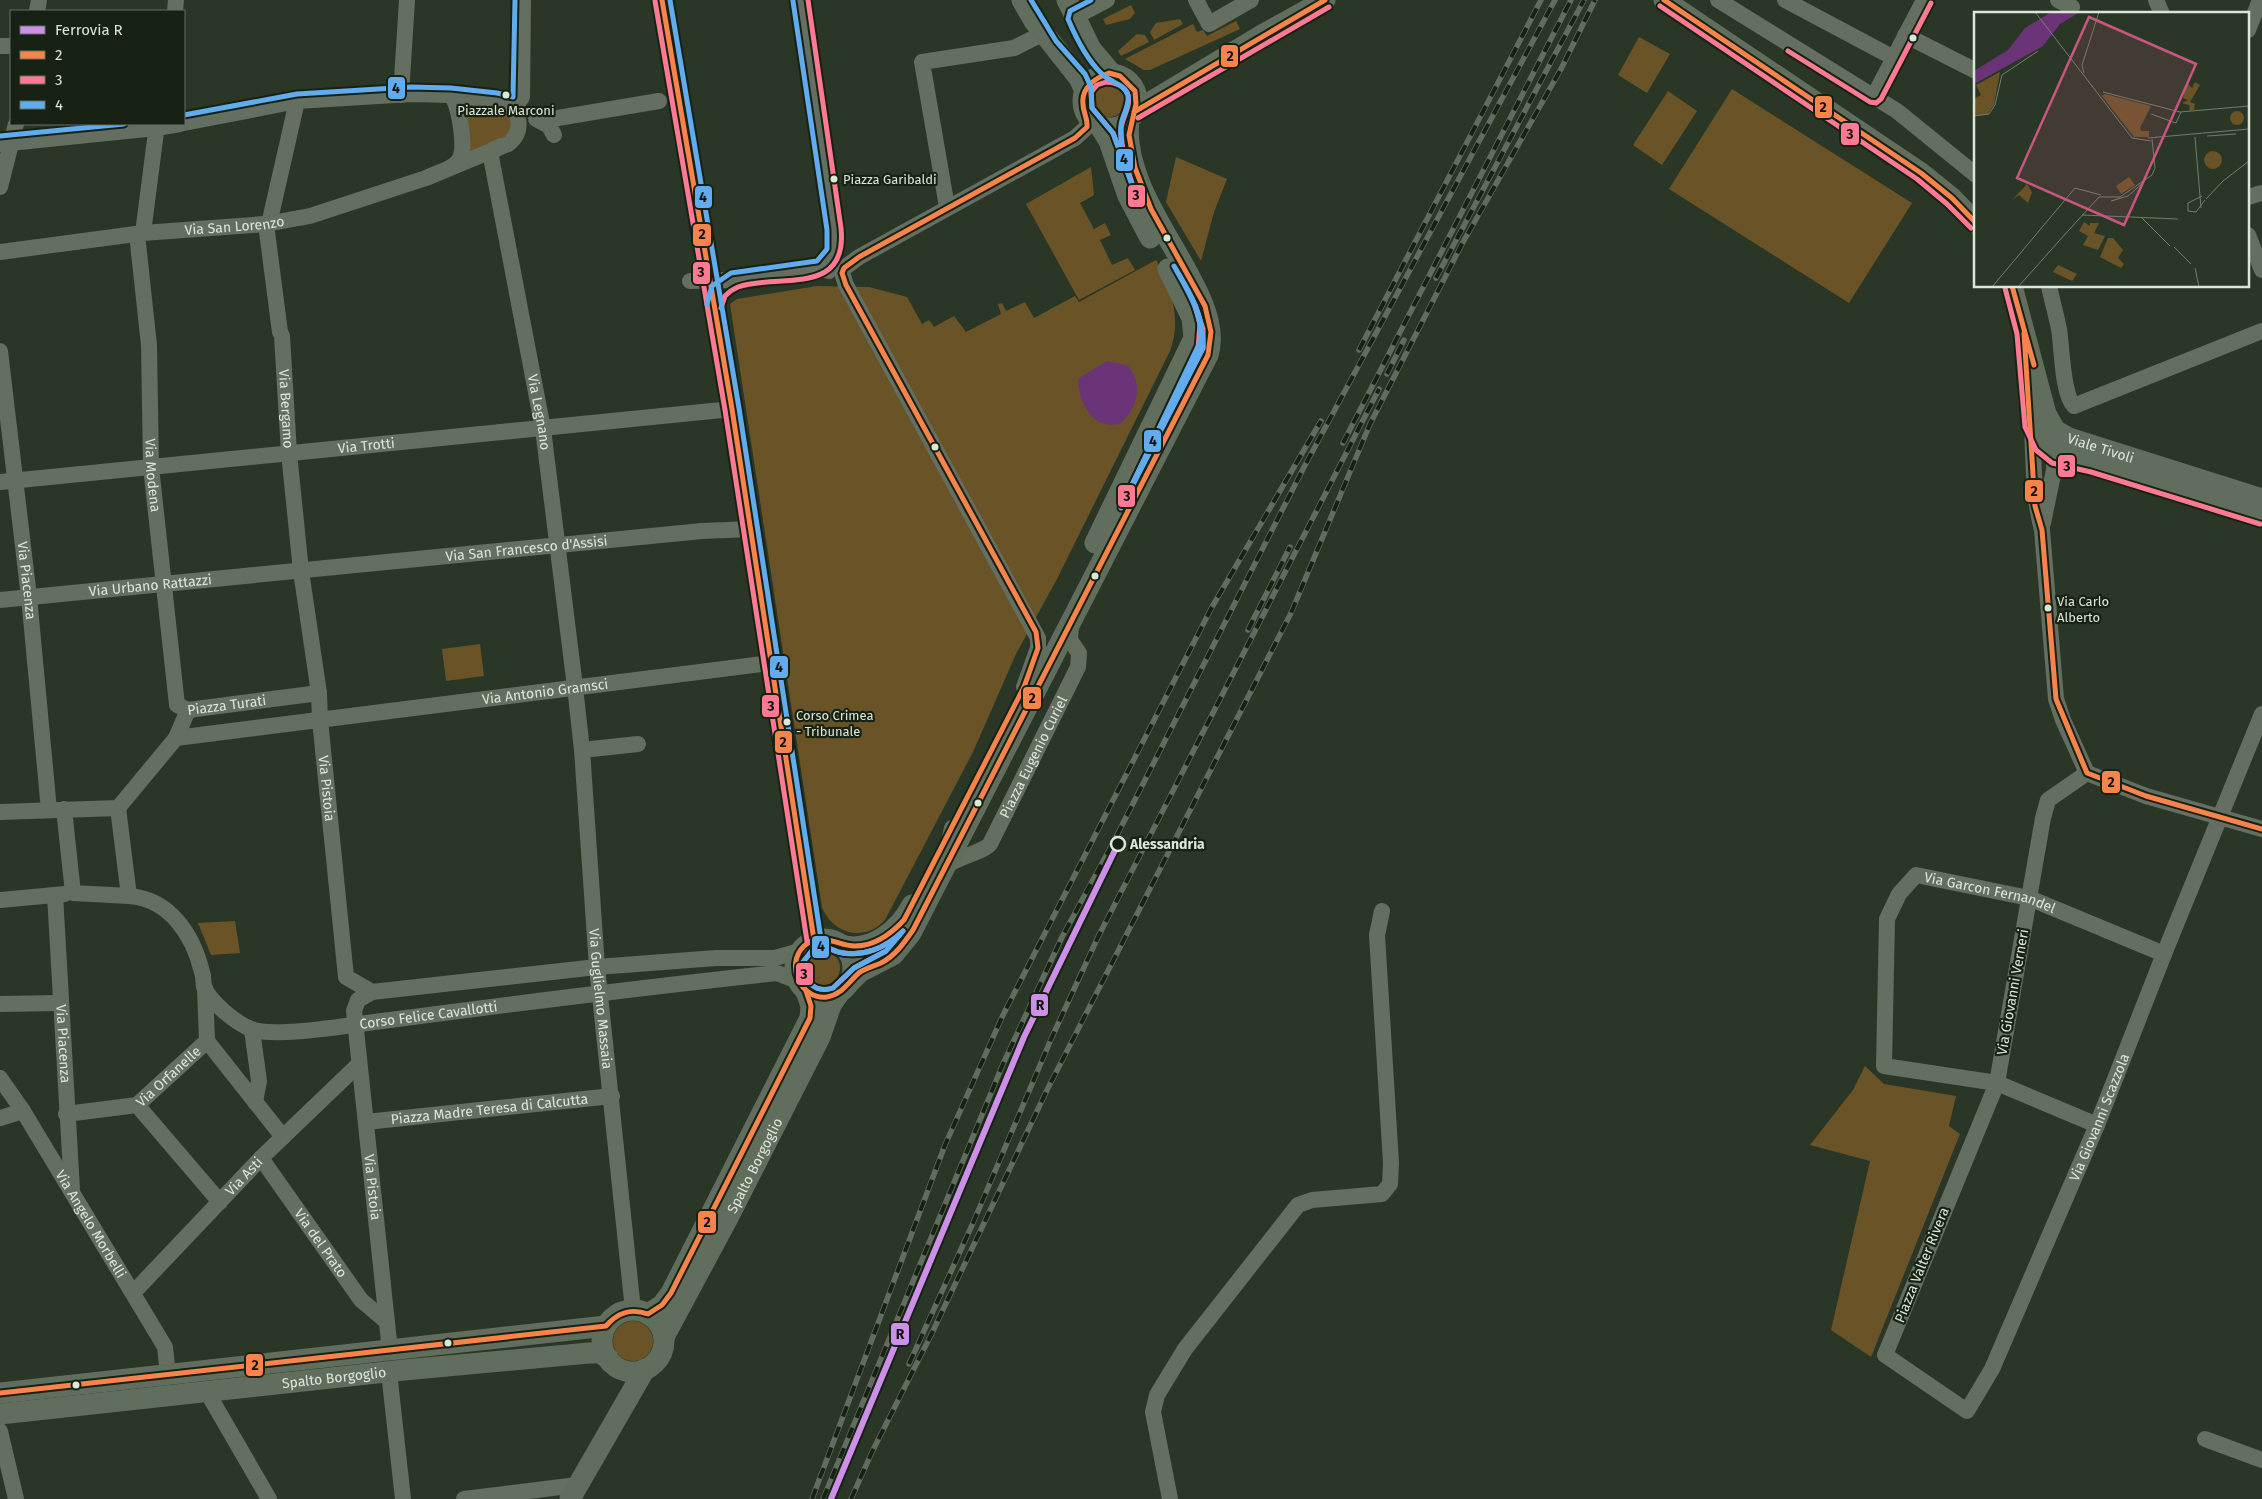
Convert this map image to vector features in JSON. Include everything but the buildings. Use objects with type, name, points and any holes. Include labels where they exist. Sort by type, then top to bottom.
[{"type":"main road","points":[[842,945],[849,953],[852,963],[852,974],[844,988],[821,997],[802,986],[795,965],[807,946],[828,939],[842,945],[856,946],[868,944],[888,934],[900,924],[952,828],[1067,602],[1194,338],[1188,307],[1128,196],[1109,141],[1094,121],[1083,101],[1084,89],[1079,78],[1042,34],[1022,0]]},
{"type":"main road","points":[[1094,121],[1116,126],[1262,35],[1325,0]]},
{"type":"main road","points":[[1664,0],[1921,173],[1952,198],[1974,221]]},
{"type":"main road","points":[[1071,8],[1092,49],[1135,91],[1136,98],[1132,116]]},
{"type":"main road","points":[[1084,89],[1093,79],[1119,77],[1141,86],[1156,83],[1262,35]]},
{"type":"main road","name":"Spalto Borgoglio","points":[[0,1393],[168,1375],[390,1361],[596,1352],[627,1371],[645,1369],[658,1360],[662,1352],[664,1337],[738,1199],[820,1037],[831,1005],[844,988],[864,970],[887,960],[903,945],[957,857],[1071,622],[1204,364],[1211,346],[1210,322],[1205,307],[1153,214],[1138,177],[1129,141],[1132,116]]},
{"type":"main road","name":"Viale Tivoli","points":[[2013,288],[2024,333],[2040,423],[2041,445],[2055,456],[2093,465],[2262,517]]},
{"type":"main road","name":"Viale Tivoli","points":[[2040,423],[2055,430],[2062,436],[2262,500]]},
{"type":"main road","name":"Spalto Borgoglio","points":[[0,1414],[206,1392],[606,1326],[618,1314],[641,1312],[662,1305],[671,1294],[808,1022],[811,1006],[802,986]]},
{"type":"main road","points":[[641,1312],[656,1320],[664,1337]]},
{"type":"main road","points":[[606,1326],[603,1342],[614,1363],[625,1378],[626,1386],[616,1417]]},
{"type":"main road","points":[[574,1492],[645,1369]]},
{"type":"street","points":[[401,95],[407,0]]},
{"type":"street","points":[[185,122],[297,101],[401,95],[450,94],[518,105],[522,92],[523,0]]},
{"type":"street","points":[[662,0],[669,99],[705,254],[732,409],[770,663],[807,946]]},
{"type":"street","points":[[800,0],[834,229],[834,252],[829,261],[820,268]]},
{"type":"street","points":[[1071,8],[1107,0]]},
{"type":"street","points":[[1196,0],[1209,24],[1251,0]]},
{"type":"street","points":[[1718,0],[1874,96],[1933,138],[1974,173]]},
{"type":"street","points":[[1874,96],[1924,0]]},
{"type":"street","points":[[2156,0],[2161,12]]},
{"type":"street","points":[[2250,25],[2260,0]]},
{"type":"street","points":[[1793,2],[1894,58]]},
{"type":"street","points":[[947,207],[922,62],[1014,48],[1042,34]]},
{"type":"street","points":[[1905,36],[1974,71]]},
{"type":"street","points":[[807,50],[814,75],[823,77]]},
{"type":"street","points":[[450,94],[457,103],[462,151],[459,161],[454,166]]},
{"type":"street","points":[[540,121],[669,99]]},
{"type":"street","name":"Via Bergamo","points":[[297,101],[270,220],[266,224],[282,336],[289,453],[301,572],[320,694],[320,720]]},
{"type":"street","points":[[505,102],[549,126],[554,135]]},
{"type":"street","points":[[502,146],[515,138],[519,125],[516,112],[505,102]]},
{"type":"street","points":[[1024,687],[1038,648],[1037,636],[846,285],[843,270],[859,257],[1075,138],[1094,121]]},
{"type":"street","points":[[0,187],[6,144],[16,125]]},
{"type":"street","points":[[6,144],[157,126]]},
{"type":"street","name":"Via Modena","points":[[157,126],[140,233],[149,345],[150,468],[177,705],[188,710]]},
{"type":"street","name":"Via San Lorenzo","points":[[0,252],[140,233],[266,224],[310,216],[454,166],[502,146]]},
{"type":"street","name":"Via Legnano","points":[[502,146],[493,150],[491,160],[543,430],[575,688]]},
{"type":"street","points":[[834,229],[842,254],[849,258],[859,257]]},
{"type":"street","points":[[2250,240],[2262,270]]},
{"type":"street","points":[[690,281],[734,280],[820,268],[830,271],[846,285]]},
{"type":"street","points":[[714,306],[718,291],[734,280]]},
{"type":"street","points":[[2049,288],[2059,327],[2067,387],[2072,404],[2079,404],[2262,331]]},
{"type":"street","name":"Via Piacenza","points":[[0,351],[7,481],[29,597],[56,810],[72,893]]},
{"type":"street","name":"Via Trotti","points":[[7,481],[543,430],[732,409]]},
{"type":"street","points":[[2040,423],[2035,506],[2042,530],[2056,699],[2063,720],[2087,773],[2146,796],[2262,829]]},
{"type":"street","points":[[2042,530],[2055,456]]},
{"type":"street","points":[[2050,487],[2056,473],[2063,466],[2078,463],[2093,465]]},
{"type":"street","name":"Via San Francesco d'Assisi","points":[[301,572],[702,531],[751,529]]},
{"type":"street","name":"Via Urbano Rattazzi","points":[[0,600],[301,572]]},
{"type":"street","name":"Piazza Eugenio Curiel","points":[[957,857],[985,849],[990,844],[1078,667],[1079,653],[1070,640],[1071,622]]},
{"type":"street","name":"Via Antonio Gramsci","points":[[320,720],[770,663]]},
{"type":"street","name":"Via Guglielmo Massaia","points":[[575,688],[582,750],[597,966],[612,1096],[641,1312]]},
{"type":"street","name":"Piazza Turati","points":[[176,738],[188,710],[320,694]]},
{"type":"street","name":"Via Giovanni Scazzola","points":[[1968,1411],[1992,1370],[2097,1125],[2164,954],[2262,714]]},
{"type":"street","name":"Piazza Turati","points":[[176,738],[320,720]]},
{"type":"street","name":"Via Pistoia","points":[[320,720],[346,976],[372,992],[356,1003],[355,1024],[387,1322],[403,1499]]},
{"type":"street","points":[[130,896],[118,808],[176,738]]},
{"type":"street","points":[[582,750],[638,744]]},
{"type":"street","name":"Via Giovanni Verneri","points":[[1997,1083],[2048,800],[2087,773]]},
{"type":"street","points":[[0,812],[118,808]]},
{"type":"street","points":[[952,828],[949,842],[957,857]]},
{"type":"street","name":"Via Garcon Fernandel","points":[[1997,1083],[1884,1066],[1887,919],[1899,894],[1916,875],[2029,898],[2164,954]]},
{"type":"street","name":"Corso Felice Cavallotti","points":[[0,900],[72,893],[130,896],[152,901],[174,915],[189,938],[202,972],[205,988],[226,1014],[252,1030],[278,1033],[600,992],[777,973],[802,986]]},
{"type":"street","name":"Via Piacenza","points":[[55,895],[72,1193]]},
{"type":"street","points":[[1170,1499],[1153,1406],[1157,1395],[1185,1349],[1298,1205],[1312,1200],[1382,1194],[1390,1184],[1391,1163],[1377,934],[1382,911]]},
{"type":"street","name":"Corso Felice Cavallotti","points":[[372,992],[597,966],[716,958],[775,958],[807,946]]},
{"type":"street","points":[[205,988],[207,1041],[283,1137]]},
{"type":"street","points":[[0,1004],[60,1002]]},
{"type":"street","points":[[252,1030],[259,1080],[254,1102]]},
{"type":"street","name":"Via Orfanelle","points":[[66,1114],[137,1105],[207,1041]]},
{"type":"street","name":"Via Asti","points":[[133,1293],[262,1158],[359,1064]]},
{"type":"street","name":"Via Angelo Morbelli","points":[[0,1078],[23,1111],[165,1347],[168,1375]]},
{"type":"street","points":[[1997,1083],[2097,1125]]},
{"type":"street","name":"Piazza Valter Rivera","points":[[1968,1411],[1885,1355],[1997,1083]]},
{"type":"street","name":"Piazza Madre Teresa di Calcutta","points":[[366,1122],[612,1096]]},
{"type":"street","points":[[137,1105],[220,1202]]},
{"type":"street","points":[[0,1118],[23,1111]]},
{"type":"street","name":"Via del Prato","points":[[262,1158],[361,1300],[387,1322]]},
{"type":"street","points":[[206,1392],[269,1499]]},
{"type":"street","points":[[0,1431],[16,1499]]},
{"type":"street","points":[[2206,1439],[2262,1460]]},
{"type":"street","points":[[464,1499],[574,1492]]},
{"type":"shaded area","points":[[1131,5],[1135,13],[1130,19],[1106,25],[1103,19]]},
{"type":"shaded area","points":[[1180,19],[1183,24],[1154,40],[1150,32],[1156,23]]},
{"type":"shaded area","points":[[1236,21],[1240,29],[1150,70],[1144,70],[1125,59],[1193,24],[1197,32],[1203,30],[1207,36]]},
{"type":"shaded area","points":[[1137,34],[1145,35],[1149,42],[1121,56],[1118,51]]},
{"type":"shaded area","points":[[1639,37],[1670,54],[1647,93],[1618,75]]},
{"type":"shaded area","points":[[1109,83],[1116,84],[1121,88],[1125,93],[1125,107],[1121,112],[1116,116],[1109,117],[1102,116],[1097,112],[1093,107],[1092,100],[1093,93],[1097,88],[1102,84]]},
{"type":"shaded area","points":[[1732,89],[1912,203],[1849,303],[1669,189]]},
{"type":"shaded area","points":[[1668,91],[1697,111],[1662,165],[1633,145]]},
{"type":"shaded area","points":[[460,101],[500,107],[512,116],[510,134],[466,156]]},
{"type":"shaded area","points":[[1176,157],[1227,179],[1214,212],[1201,261],[1166,202]]},
{"type":"shaded area","points":[[1091,167],[1094,195],[1080,203],[1094,229],[1105,223],[1111,235],[1100,240],[1112,265],[1128,258],[1135,270],[1079,300],[1026,204]]},
{"type":"shaded area","points":[[1156,260],[1170,293],[1175,316],[1175,327],[1170,351],[1057,579],[1016,654],[973,752],[885,920],[877,927],[859,933],[841,929],[827,916],[822,907],[730,304],[737,299],[817,286],[869,287],[907,297],[922,324],[929,320],[934,327],[954,316],[966,332],[1001,314],[998,304],[1002,303],[1006,311],[1025,302],[1034,318],[1075,296],[1079,302]]},
{"type":"shaded area","points":[[1107,361],[1127,365],[1136,380],[1137,395],[1135,403],[1120,424],[1112,425],[1099,422],[1089,413],[1080,394],[1079,378]]},
{"type":"shaded area","points":[[480,644],[484,676],[446,681],[442,649]]},
{"type":"shaded area","points":[[235,921],[240,953],[211,955],[198,923]]},
{"type":"shaded area","points":[[823,951],[835,956],[840,968],[835,980],[823,985],[811,980],[806,968],[811,956]]},
{"type":"shaded area","points":[[1865,1066],[1884,1084],[1956,1096],[1949,1126],[1960,1134],[1871,1357],[1831,1330],[1870,1161],[1810,1145],[1853,1090]]},
{"type":"shaded area","points":[[633,1321],[647,1327],[653,1341],[647,1355],[633,1361],[619,1355],[613,1341],[619,1327]]},
{"type":"railway","points":[[1359,350],[1541,0]]},
{"type":"railway","points":[[823,1499],[1003,1064],[1062,937],[1114,841],[1303,469],[1555,0]]},
{"type":"railway","points":[[1343,443],[1571,0]]},
{"type":"railway","points":[[1436,278],[1584,0]]},
{"type":"railway","points":[[851,1499],[1047,1090],[1291,613],[1370,424],[1462,244],[1561,69],[1595,0]]},
{"type":"railway","points":[[1387,374],[1404,340]]},
{"type":"railway","points":[[909,1364],[973,1223],[1052,1037],[1098,937],[1379,389]]},
{"type":"railway","points":[[812,1499],[945,1145],[1003,1015],[1212,607],[1321,421]]},
{"type":"railway","points":[[1248,630],[1290,547]]},
{"type":"rail line","name":"R","points":[[831,1499],[1024,1037],[1118,844]]},
{"type":"transit line","name":"4","points":[[185,115],[297,94],[411,87],[451,88],[497,93],[513,97],[515,0]]},
{"type":"transit line","name":"2","points":[[662,0],[732,409],[814,940]]},
{"type":"transit line","name":"4","points":[[670,0],[739,408],[821,939]]},
{"type":"transit line","name":"3","points":[[721,308],[725,296],[738,287],[755,283],[808,278],[823,273],[834,264],[840,250],[841,228],[808,0]]},
{"type":"transit line","name":"4","points":[[1031,0],[1056,41],[1085,74],[1091,87],[1092,108],[1113,133],[1135,193],[1138,199],[1128,173],[1121,144],[1121,125],[1128,103],[1128,95],[1124,88],[1105,77],[1091,62],[1078,41],[1068,19],[1070,11],[1091,0]]},
{"type":"transit line","name":"2","points":[[1134,112],[1325,0]]},
{"type":"transit line","name":"2","points":[[1664,0],[1921,173],[1952,198],[1974,221]]},
{"type":"transit line","name":"3","points":[[655,1],[725,410],[807,941]]},
{"type":"transit line","name":"4","points":[[707,304],[712,286],[731,273],[817,261],[827,249],[827,230],[793,1]]},
{"type":"transit line","name":"3","points":[[1788,51],[1870,102],[1876,103],[1881,99],[1931,3]]},
{"type":"transit line","name":"3","points":[[1660,6],[1917,179],[1947,204],[1971,228]]},
{"type":"transit line","name":"3","points":[[1138,118],[1329,7]]},
{"type":"transit line","name":"2","points":[[1109,73],[1120,76],[1135,91],[1136,104],[1129,135],[1135,168],[1151,209],[1205,306],[1211,332],[1208,355],[913,930],[891,957],[860,972],[837,994],[827,997],[817,996],[809,993],[798,979],[796,971],[798,953],[810,941],[817,939],[855,946],[869,944],[894,930],[904,920],[1024,687],[1038,648],[1036,632],[846,285],[842,273],[844,268],[859,257],[1075,138],[1087,127],[1083,104],[1084,93],[1090,84],[1109,73]]},
{"type":"transit line","name":"3","points":[[1106,82],[1119,85],[1125,89],[1128,95],[1129,99],[1121,129],[1121,138],[1126,164],[1137,197],[1113,133],[1092,108],[1091,92],[1097,85],[1106,82]]},
{"type":"transit line","name":"4","points":[[0,136],[114,125]]},
{"type":"transit line","name":"4","points":[[1174,266],[1191,296],[1199,315],[1203,336],[1203,348],[1121,508],[1201,340],[1201,330],[1196,311],[1189,293],[1174,266]]},
{"type":"transit line","name":"3","points":[[2005,288],[2017,334],[2025,427],[2036,450],[2052,463],[2091,472],[2260,524]]},
{"type":"transit line","name":"2","points":[[2013,288],[2034,365]]},
{"type":"transit line","name":"3","points":[[1195,305],[1203,329],[1203,348],[1126,497],[1198,349],[1200,324],[1195,305]]},
{"type":"transit line","name":"2","points":[[2024,333],[2035,506],[2042,530],[2056,699],[2087,773],[2146,796],[2262,829]]},
{"type":"transit line","name":"3","points":[[903,931],[886,951],[854,968],[833,988],[820,989],[815,987],[810,984],[804,974],[803,962],[815,947],[824,947],[847,954],[856,954],[881,947],[903,931]]},
{"type":"transit line","name":"4","points":[[903,931],[886,951],[854,968],[833,988],[820,989],[815,987],[810,984],[804,974],[803,962],[815,947],[824,947],[847,954],[856,954],[881,947],[903,931]]},
{"type":"transit line","name":"2","points":[[0,1393],[606,1326],[615,1317],[625,1312],[636,1311],[648,1314],[662,1305],[671,1293],[810,1018],[811,1006],[806,991]]},
{"type":"place","name":"Piazzale Marconi","points":[[506,95]]},
{"type":"place","name":"Piazza Garibaldi","points":[[834,179]]},
{"type":"place","name":"Via Carlo Alberto","points":[[2048,608]]},
{"type":"place","name":"Corso Crimea - Tribunale","points":[[787,722]]},
{"type":"place","name":"Alessandria","points":[[1118,844]]}]
